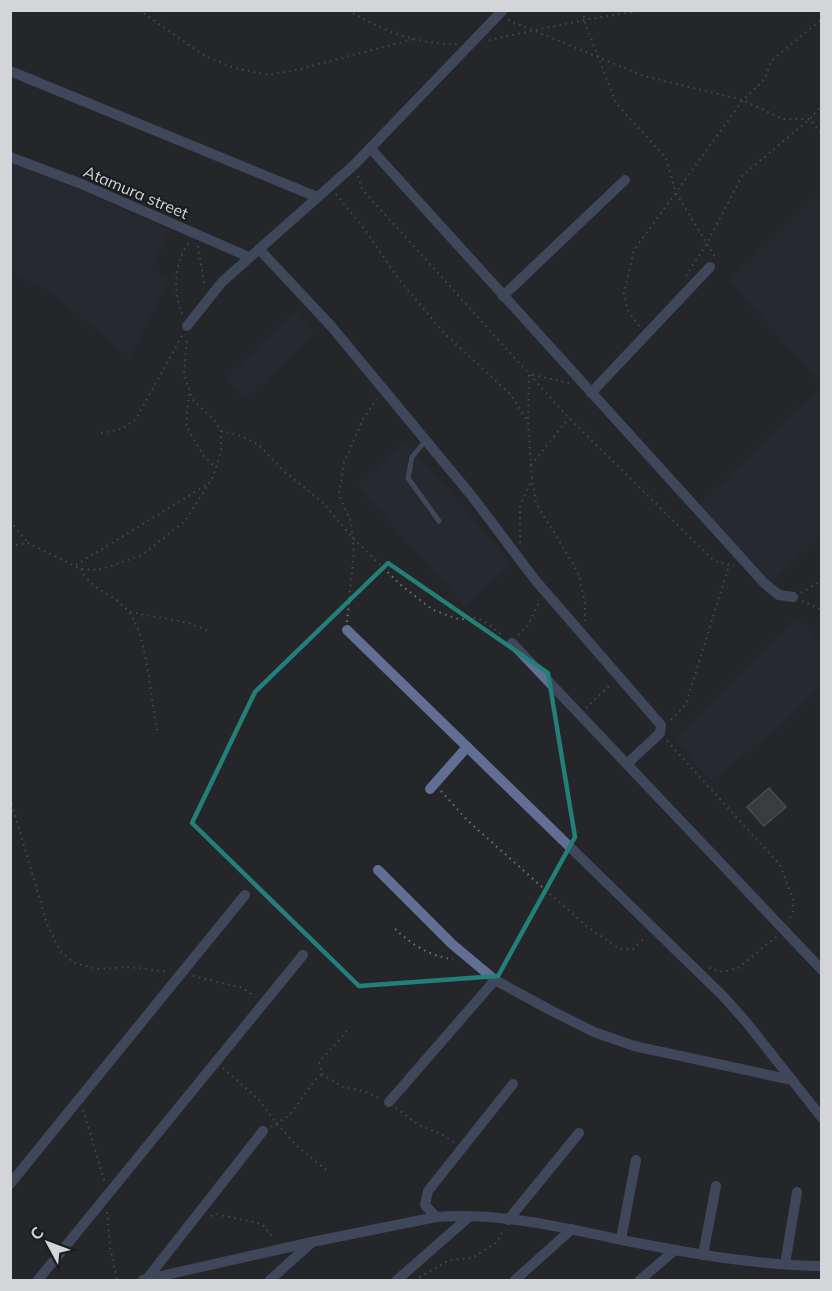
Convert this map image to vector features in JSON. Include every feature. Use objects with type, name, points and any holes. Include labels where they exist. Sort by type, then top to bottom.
[{"type":"street","points":[[187,326],[222,282],[354,165],[501,13]]},
{"type":"street","points":[[10,71],[317,196]]},
{"type":"street","points":[[370,148],[765,584],[779,595],[793,597]]},
{"type":"street","name":"Atamura street","points":[[10,157],[79,183],[249,257]]},
{"type":"street","points":[[503,296],[625,180]]},
{"type":"street","points":[[259,249],[331,326],[471,495],[545,592],[661,725],[660,733],[627,764]]},
{"type":"street","points":[[588,390],[646,336],[710,267]]},
{"type":"street","points":[[347,630],[723,996],[822,1118]]},
{"type":"street","points":[[512,643],[822,970]]},
{"type":"street","points":[[432,787],[467,747]]},
{"type":"street","points":[[378,870],[452,944],[495,980],[594,1032],[634,1046],[792,1080]]},
{"type":"street","points":[[10,1184],[245,895]]},
{"type":"street","points":[[38,1281],[303,956]]},
{"type":"street","points":[[389,1102],[495,980]]},
{"type":"street","points":[[436,1217],[425,1205],[428,1191],[513,1084]]},
{"type":"street","points":[[144,1280],[263,1131]]},
{"type":"street","points":[[508,1220],[579,1133]]},
{"type":"street","points":[[621,1239],[636,1160]]},
{"type":"street","points":[[703,1256],[716,1186]]},
{"type":"street","points":[[785,1264],[797,1192]]},
{"type":"street","points":[[144,1280],[279,1249],[436,1217],[508,1220],[572,1229],[703,1256],[822,1266]]},
{"type":"street","points":[[397,1281],[469,1217]]},
{"type":"street","points":[[514,1281],[572,1229]]},
{"type":"street","points":[[270,1281],[312,1242]]},
{"type":"street","points":[[640,1281],[675,1250]]},
{"type":"lane","points":[[426,440],[412,457],[408,478],[439,521]]},
{"type":"path","points":[[139,10],[205,56],[234,68],[269,75],[416,39]]},
{"type":"path","points":[[348,10],[363,20],[416,39],[440,44],[470,44],[584,20],[645,10]]},
{"type":"path","points":[[584,10],[584,20],[616,103],[666,158],[676,193],[714,255],[710,267]]},
{"type":"path","points":[[501,13],[535,31],[644,76],[743,100],[782,119],[810,119]]},
{"type":"path","points":[[646,336],[627,309],[624,293],[634,250],[743,100],[765,79],[771,61],[822,19]]},
{"type":"path","points":[[685,278],[742,176],[810,119],[822,105]]},
{"type":"path","points":[[810,119],[822,135]]},
{"type":"path","points":[[354,165],[362,189],[569,418],[714,561],[738,567]]},
{"type":"path","points":[[329,186],[366,231],[397,276],[444,333],[511,395],[528,422]]},
{"type":"path","points":[[196,234],[205,280],[206,302]]},
{"type":"path","points":[[10,521],[28,543],[81,569],[99,570],[142,555],[185,521],[216,468],[221,452],[221,431],[215,421],[193,400],[184,375],[187,326],[179,307],[177,269],[184,249],[196,234]]},
{"type":"path","points":[[101,433],[122,429],[136,419],[187,326]]},
{"type":"path","points":[[529,374],[588,390]]},
{"type":"path","points":[[529,374],[528,422],[536,503],[578,572],[585,603],[585,639]]},
{"type":"path","points":[[190,390],[186,426],[202,455],[216,468]]},
{"type":"path","points":[[347,630],[354,552],[351,522],[339,495],[344,463],[363,419],[384,390]]},
{"type":"path","points":[[531,465],[569,418]]},
{"type":"path","points":[[221,431],[241,436],[259,445],[285,471],[323,503],[352,537],[402,586],[433,610],[461,620],[468,617],[480,618],[512,643],[528,625],[545,592]]},
{"type":"path","points":[[520,561],[520,506],[532,479]]},
{"type":"path","points":[[75,566],[208,483]]},
{"type":"path","points":[[10,546],[28,543]]},
{"type":"path","points":[[661,725],[673,720],[686,704],[734,550]]},
{"type":"path","points":[[81,569],[86,580],[116,599],[130,612],[141,638],[157,731]]},
{"type":"path","points":[[793,597],[822,580]]},
{"type":"path","points":[[793,597],[822,610]]},
{"type":"path","points":[[130,612],[189,623],[208,631]]},
{"type":"path","points":[[580,714],[619,677]]},
{"type":"path","points":[[432,787],[586,926],[620,949],[633,949],[654,929]]},
{"type":"path","points":[[10,798],[47,924],[60,951],[74,963],[98,969],[129,967],[181,974],[243,988],[264,1004]]},
{"type":"path","points":[[395,929],[409,942],[443,958],[453,959]]},
{"type":"path","points":[[347,1031],[319,1062],[322,1074],[343,1087],[363,1091],[389,1102],[419,1125],[443,1135],[462,1149]]},
{"type":"path","points":[[216,1062],[260,1100],[276,1123],[298,1147],[329,1172]]},
{"type":"path","points":[[263,1131],[290,1115],[315,1080],[322,1074]]},
{"type":"path","points":[[193,1220],[216,1214],[262,1224],[271,1233],[279,1249]]},
{"type":"path","points":[[414,1281],[450,1260],[472,1258],[497,1242],[508,1220]]},
{"type":"highlighted area","points":[[388,563],[548,673],[575,837],[498,976],[359,986],[192,823],[255,692]]},
{"type":"shaded area","points":[[10,162],[170,230],[150,269],[168,280],[129,357],[50,291],[11,273]]},
{"type":"shaded area","points":[[821,191],[821,383],[730,281]]},
{"type":"shaded area","points":[[294,312],[314,333],[245,399],[226,378]]},
{"type":"shaded area","points":[[821,387],[821,535],[771,584],[699,505]]},
{"type":"shaded area","points":[[405,440],[511,563],[465,606],[358,486]]},
{"type":"shaded area","points":[[798,617],[821,643],[821,685],[778,728],[711,780],[674,739]]},
{"type":"building","points":[[769,788],[786,807],[764,826],[747,807]]}]
